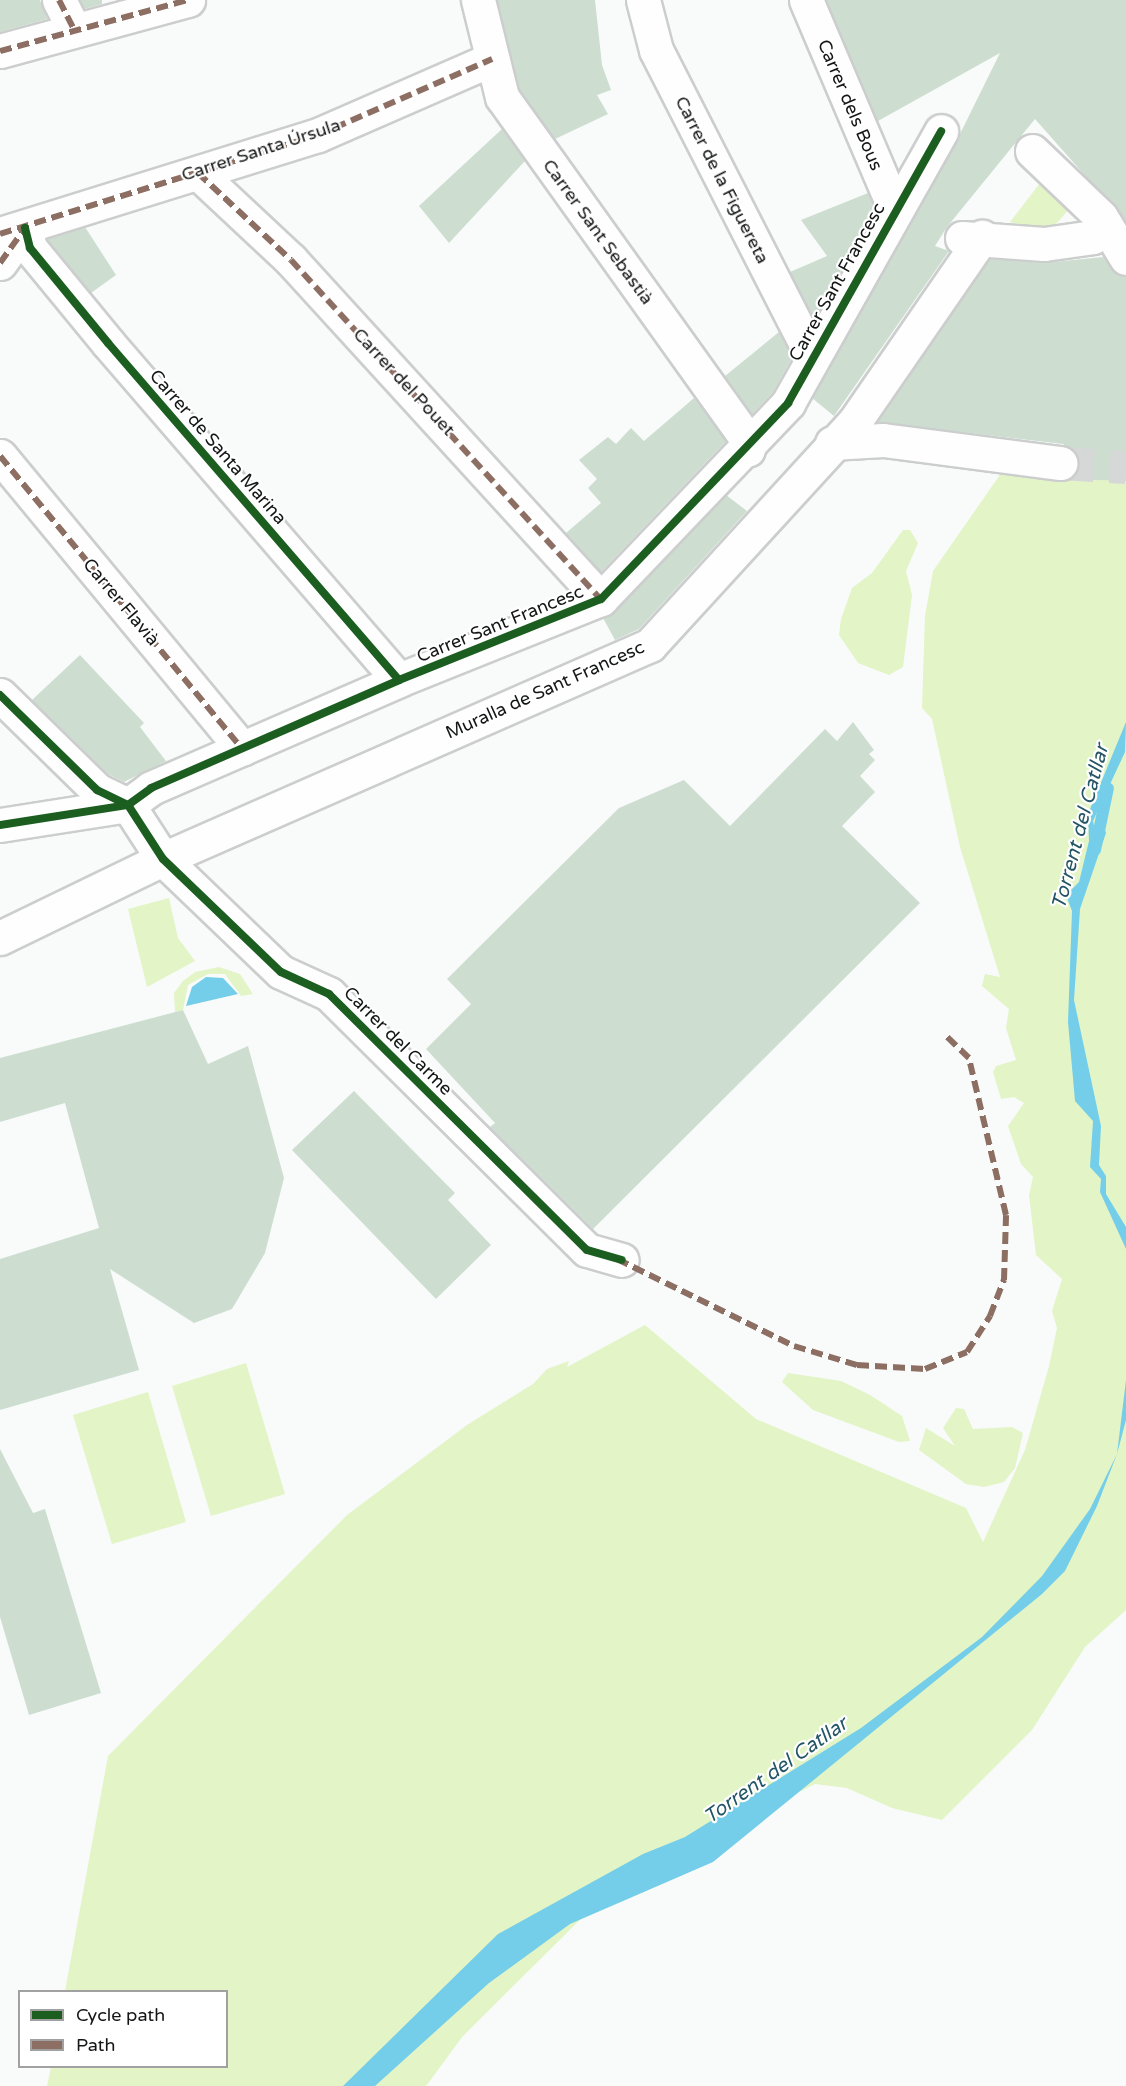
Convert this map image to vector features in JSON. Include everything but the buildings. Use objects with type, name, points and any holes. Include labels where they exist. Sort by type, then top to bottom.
[{"type":"street","points":[[59,0],[74,30]]},
{"type":"street","points":[[0,51],[188,0]]},
{"type":"street","name":"Carrer Sant Sebastià","points":[[478,0],[502,97],[745,436],[748,450]]},
{"type":"street","name":"Carrer de la Figuereta","points":[[643,0],[656,50],[812,356]]},
{"type":"street","name":"Carrer dels Bous","points":[[806,0],[895,210]]},
{"type":"street","name":"Carrer Santa Úrsula","points":[[12,231],[318,135],[492,59]]},
{"type":"street","name":"Carrer Sant Francesc","points":[[0,825],[128,805],[151,788],[242,748],[399,680],[601,599],[748,450],[788,404],[812,356],[941,130]]},
{"type":"street","points":[[1032,151],[1105,223],[1126,258]]},
{"type":"street","name":"Carrer del Pouet","points":[[198,173],[291,260],[601,599]]},
{"type":"street","name":"Muralla de Sant Francesc","points":[[0,939],[163,859],[650,645],[792,491],[832,443],[855,421],[973,236],[1044,244],[1093,237],[1105,223]]},
{"type":"street","points":[[0,263],[12,231]]},
{"type":"street","name":"Carrer de Santa Marina","points":[[12,231],[30,248],[108,344],[399,680]]},
{"type":"street","points":[[832,443],[883,440],[1061,463]]},
{"type":"street","name":"Carrer Flavià","points":[[0,456],[242,748]]},
{"type":"street","points":[[0,695],[97,790],[128,805]]},
{"type":"street","name":"Carrer del Carme","points":[[128,805],[163,859],[281,972],[329,994],[587,1250],[622,1260]]},
{"type":"green space","points":[[1044,178],[1070,208],[1050,231],[1010,222]]},
{"type":"green space","points":[[1004,469],[1126,481],[1126,1610],[1085,1647],[1032,1730],[942,1820],[892,1808],[847,1788],[815,1784],[615,1885],[463,2036],[426,2086],[47,2086],[51,2068],[228,2068],[228,1990],[65,1990],[108,1756],[347,1515],[467,1425],[533,1384],[547,1369],[569,1361],[567,1367],[645,1325],[756,1419],[966,1508],[983,1542],[1025,1450],[1049,1366],[1057,1328],[1052,1311],[1062,1279],[1036,1255],[1029,1195],[1033,1177],[1021,1164],[1008,1126],[1024,1103],[1014,1097],[1001,1099],[993,1072],[996,1066],[1016,1060],[1006,1028],[1009,1009],[982,986],[985,974],[1000,977],[960,847],[932,719],[922,708],[925,616],[933,571]]},
{"type":"green space","points":[[903,530],[910,530],[918,543],[906,571],[912,595],[903,667],[889,675],[858,663],[839,635],[841,619],[852,588],[872,573]]},
{"type":"green space","points":[[169,898],[178,938],[195,961],[147,987],[128,909]]},
{"type":"green space","points":[[219,967],[240,974],[253,994],[241,996],[225,974],[208,974],[188,985],[183,1010],[175,1012],[174,993],[183,981],[195,972]]},
{"type":"green space","points":[[246,1363],[285,1494],[211,1516],[172,1386]]},
{"type":"green space","points":[[788,1373],[841,1381],[870,1395],[902,1416],[910,1441],[899,1442],[813,1410],[782,1382]]},
{"type":"green space","points":[[148,1392],[186,1522],[112,1544],[73,1415]]},
{"type":"green space","points":[[956,1408],[964,1409],[973,1429],[1012,1427],[1023,1433],[1015,1468],[1004,1482],[984,1487],[966,1484],[919,1450],[926,1428],[955,1446],[943,1428]]},
{"type":"water","points":[[1126,722],[1125,752],[1093,821],[1096,835],[1104,827],[1106,833],[1080,909],[1074,1000],[1101,1126],[1099,1165],[1106,1176],[1106,1194],[1126,1227],[1126,1249],[1100,1192],[1101,1179],[1090,1167],[1093,1121],[1075,1101],[1068,1022],[1072,911],[1066,895],[1079,882],[1089,841],[1088,814]]},
{"type":"water","points":[[206,977],[223,978],[238,994],[186,1006],[192,987]]},
{"type":"water","points":[[1126,1380],[1126,1420],[1117,1454]]},
{"type":"water","points":[[1117,1454],[1097,1506],[1065,1571],[1042,1594],[713,1862],[570,1924],[489,1983],[375,2086],[343,2086],[498,1934],[643,1854],[685,1837],[861,1728],[982,1637],[1042,1576],[1090,1509]]},
{"type":"waterway","name":"Torrent del Catllar","points":[[1095,850],[1108,788]]},
{"type":"tunnel","points":[[1061,463],[1126,467]]},
{"type":"marked path","points":[[59,0],[74,30]]},
{"type":"marked path","points":[[0,51],[188,0]]},
{"type":"marked path","points":[[0,234],[318,135],[492,59]]},
{"type":"marked path","points":[[198,173],[291,260],[601,599]]},
{"type":"marked path","points":[[0,263],[25,228]]},
{"type":"marked path","points":[[0,456],[242,749]]},
{"type":"marked path","points":[[617,1259],[794,1346],[857,1365],[925,1369],[967,1352],[990,1316],[1004,1280],[1006,1215],[969,1058],[945,1035]]},
{"type":"cycle path","points":[[0,825],[128,805],[151,788],[399,680],[601,599],[788,403],[941,131]]},
{"type":"cycle path","points":[[25,228],[30,248],[108,343],[399,680]]},
{"type":"cycle path","points":[[0,695],[97,790],[128,805],[163,859],[281,972],[329,994],[587,1250],[622,1260]]}]
